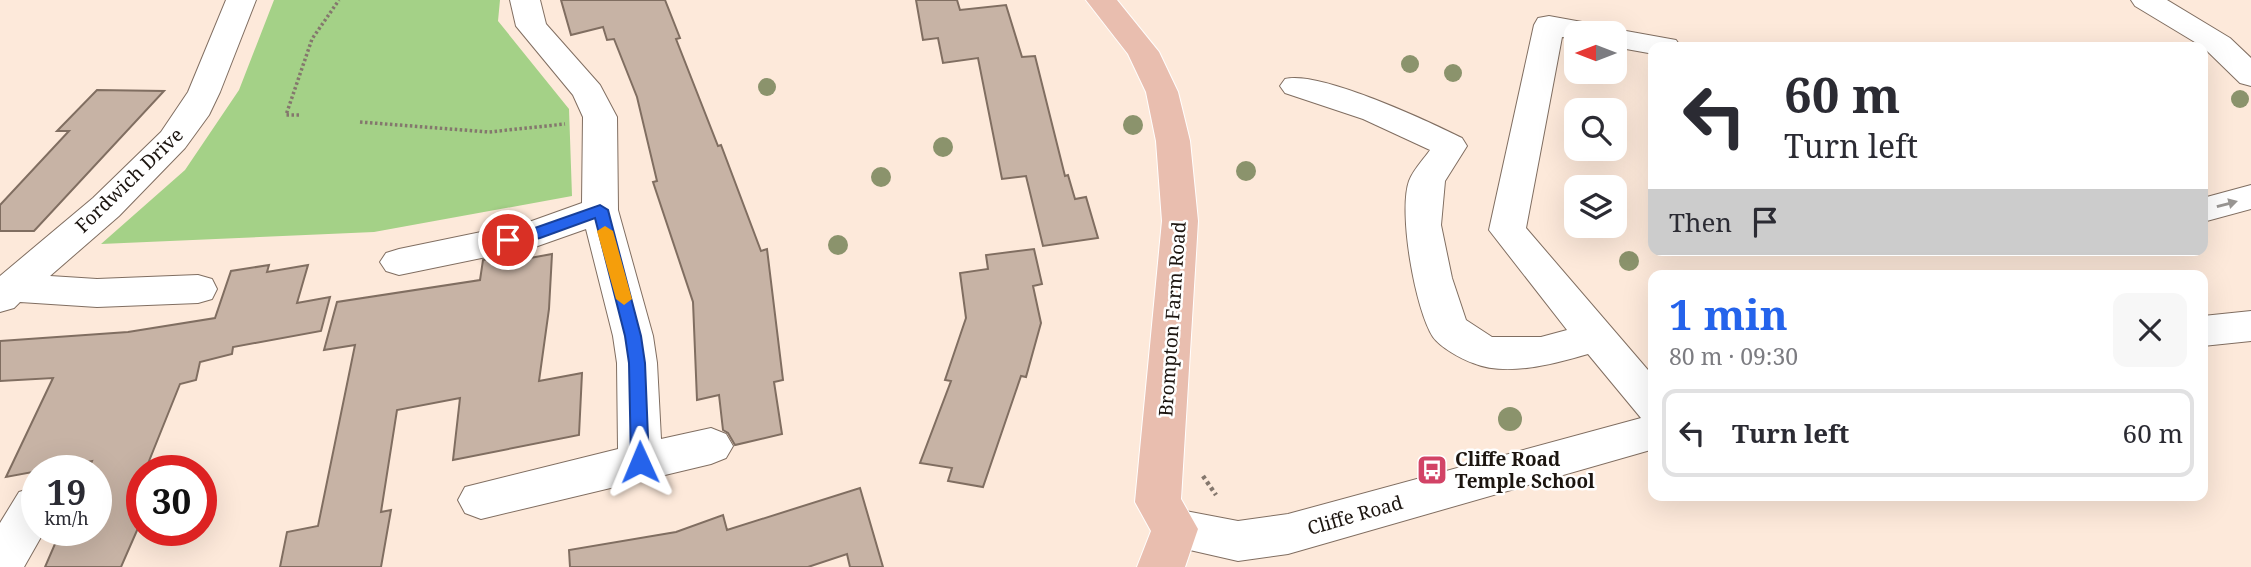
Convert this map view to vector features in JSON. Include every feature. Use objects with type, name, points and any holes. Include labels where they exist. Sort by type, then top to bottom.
[{"type":"main road","name":"Brompton Farm Road","points":[[1101,0],[1143,52],[1162,92],[1173,141],[1180,221],[1158,502],[1168,548]]},
{"type":"street","name":"Fordwich Drive","points":[[5,293],[123,192],[184,126],[204,92],[241,0]]},
{"type":"street","points":[[525,0],[531,26],[588,92],[600,117],[600,210],[633,336],[637,363],[640,462]]},
{"type":"street","points":[[2146,0],[2219,46],[2251,76]]},
{"type":"street","points":[[1564,27],[1549,24],[1507,230],[1648,399]]},
{"type":"street","points":[[1628,40],[1648,44]]},
{"type":"street","points":[[1296,86],[1338,98],[1417,127],[1450,146],[1427,181],[1423,225],[1433,278],[1449,329],[1485,352],[1541,352],[1596,337]]},
{"type":"street","points":[[2208,209],[2251,197]]},
{"type":"street","points":[[399,262],[535,234],[600,210]]},
{"type":"street","points":[[5,293],[198,289]]},
{"type":"street","points":[[2208,330],[2251,326]]},
{"type":"street","name":"Cliffe Road","points":[[1168,548],[1288,534],[1648,434]]},
{"type":"street","points":[[481,500],[711,446]]},
{"type":"street","points":[[0,565],[21,530]]},
{"type":"path","points":[[299,115],[286,115],[294,100],[309,44],[318,26],[339,0]]},
{"type":"path","points":[[360,122],[413,128],[523,130],[548,128],[600,117]]},
{"type":"green space","points":[[274,0],[500,0],[498,21],[569,109],[572,196],[374,232],[101,244],[185,170],[239,90]]},
{"type":"building","points":[[561,0],[665,0],[680,38],[676,39],[718,146],[721,145],[761,251],[767,249],[783,380],[774,382],[782,434],[735,445],[723,430],[719,395],[697,400],[693,302],[653,182],[657,181],[637,97],[614,39],[607,40],[603,27],[571,35]]},
{"type":"building","points":[[916,0],[957,0],[960,10],[1006,5],[1022,57],[1035,56],[1065,176],[1068,175],[1075,199],[1086,197],[1098,238],[1043,246],[1026,176],[1002,179],[978,58],[943,63],[938,38],[923,40]]},
{"type":"building","points":[[97,90],[164,91],[34,231],[0,231],[0,205],[69,131],[57,131]]},
{"type":"building","points":[[1034,249],[1042,284],[1033,286],[1041,323],[1026,377],[1021,376],[983,487],[948,481],[952,468],[920,463],[951,381],[945,380],[966,318],[960,273],[988,269],[986,255]]},
{"type":"building","points":[[520,253],[519,260],[552,254],[549,309],[539,381],[582,373],[579,435],[453,460],[460,398],[397,410],[381,512],[391,510],[381,567],[280,567],[287,532],[318,526],[355,345],[324,350],[337,302],[480,280],[483,260]]},
{"type":"building","points":[[269,265],[267,272],[308,265],[297,303],[330,297],[321,331],[233,347],[232,354],[200,362],[196,380],[180,384],[151,455],[126,455],[126,546],[130,546],[121,567],[45,567],[54,546],[112,546],[112,455],[21,455],[21,474],[6,477],[53,378],[0,381],[0,341],[128,332],[215,318],[231,271]]},
{"type":"building","points":[[860,488],[883,567],[850,567],[847,554],[808,567],[570,567],[569,550],[676,532],[723,515],[727,530]]},
{"type":"slow traffic","points":[[605,231],[624,299]]},
{"type":"place","name":"Cliffe Road Temple School","points":[[1432,470]]},
{"type":"route","points":[[508,240],[535,234],[600,210],[633,336],[637,363],[640,462]]}]
